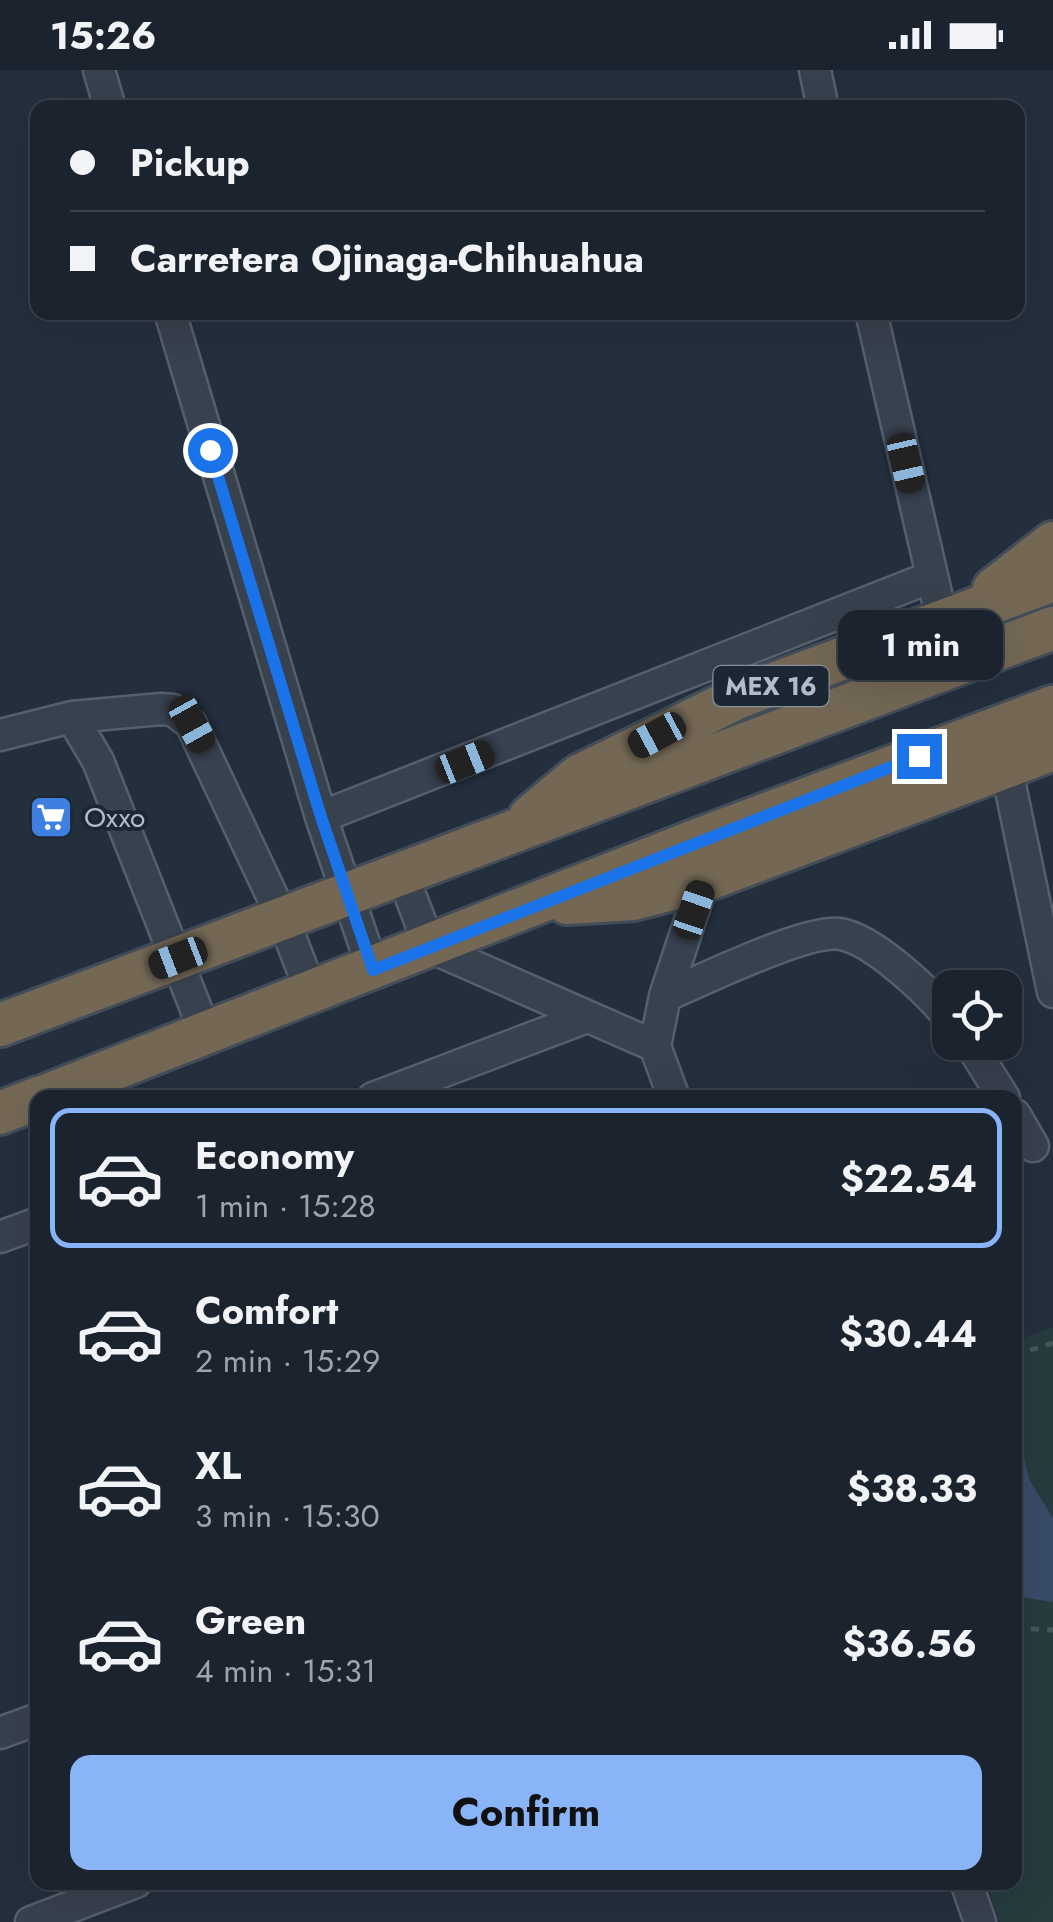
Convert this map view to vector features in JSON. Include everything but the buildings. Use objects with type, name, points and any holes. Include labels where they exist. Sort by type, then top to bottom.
[{"type":"highway","points":[[955,618],[1053,543]]},
{"type":"highway","name":"MEX 16","points":[[511,833],[579,776],[657,735],[740,697],[1053,580]]},
{"type":"highway","name":"MEX 16","points":[[0,1025],[1053,628]]},
{"type":"highway","points":[[60,1090],[373,970],[532,904],[1053,706]]},
{"type":"highway","points":[[532,904],[633,899],[704,881],[1035,759]]},
{"type":"highway","points":[[0,1113],[30,1101]]},
{"type":"street","points":[[99,70],[108,100]]},
{"type":"street","points":[[815,70],[822,100]]},
{"type":"street","points":[[172,320],[321,817],[373,970]]},
{"type":"street","points":[[873,320],[932,576],[955,618]]},
{"type":"street","points":[[321,817],[932,576]]},
{"type":"street","points":[[0,735],[72,717],[161,709],[172,710],[192,724],[283,919],[312,994]]},
{"type":"street","points":[[72,717],[98,761],[206,1034]]},
{"type":"street","points":[[1035,759],[1053,992]]},
{"type":"street","points":[[402,874],[430,947],[656,1046]]},
{"type":"street","points":[[671,1090],[656,1046],[665,996],[704,881]]},
{"type":"street","points":[[665,996],[791,944],[840,934],[888,959],[932,1002]]},
{"type":"street","points":[[394,1090],[587,1018]]},
{"type":"street","points":[[980,1060],[999,1090]]},
{"type":"street","points":[[1022,1128],[1033,1146]]},
{"type":"street","points":[[0,1238],[30,1227]]},
{"type":"street","points":[[0,1733],[30,1722]]},
{"type":"street","points":[[31,1922],[107,1909],[127,1890]]},
{"type":"street","points":[[969,1890],[980,1922]]},
{"type":"path","points":[[1022,1353],[1053,1343]]},
{"type":"path","points":[[1022,1628],[1053,1630]]},
{"type":"green space","points":[[1053,1327],[1053,1922],[1000,1922],[989,1890],[1022,1890],[1022,1338]]},
{"type":"water","points":[[1022,1452],[1030,1481],[1053,1518],[1053,1602],[1022,1597]]},
{"type":"place","name":"Oxxo","points":[[51,817]]},
{"type":"route","points":[[210,450],[321,817],[373,970],[919,756]]}]
